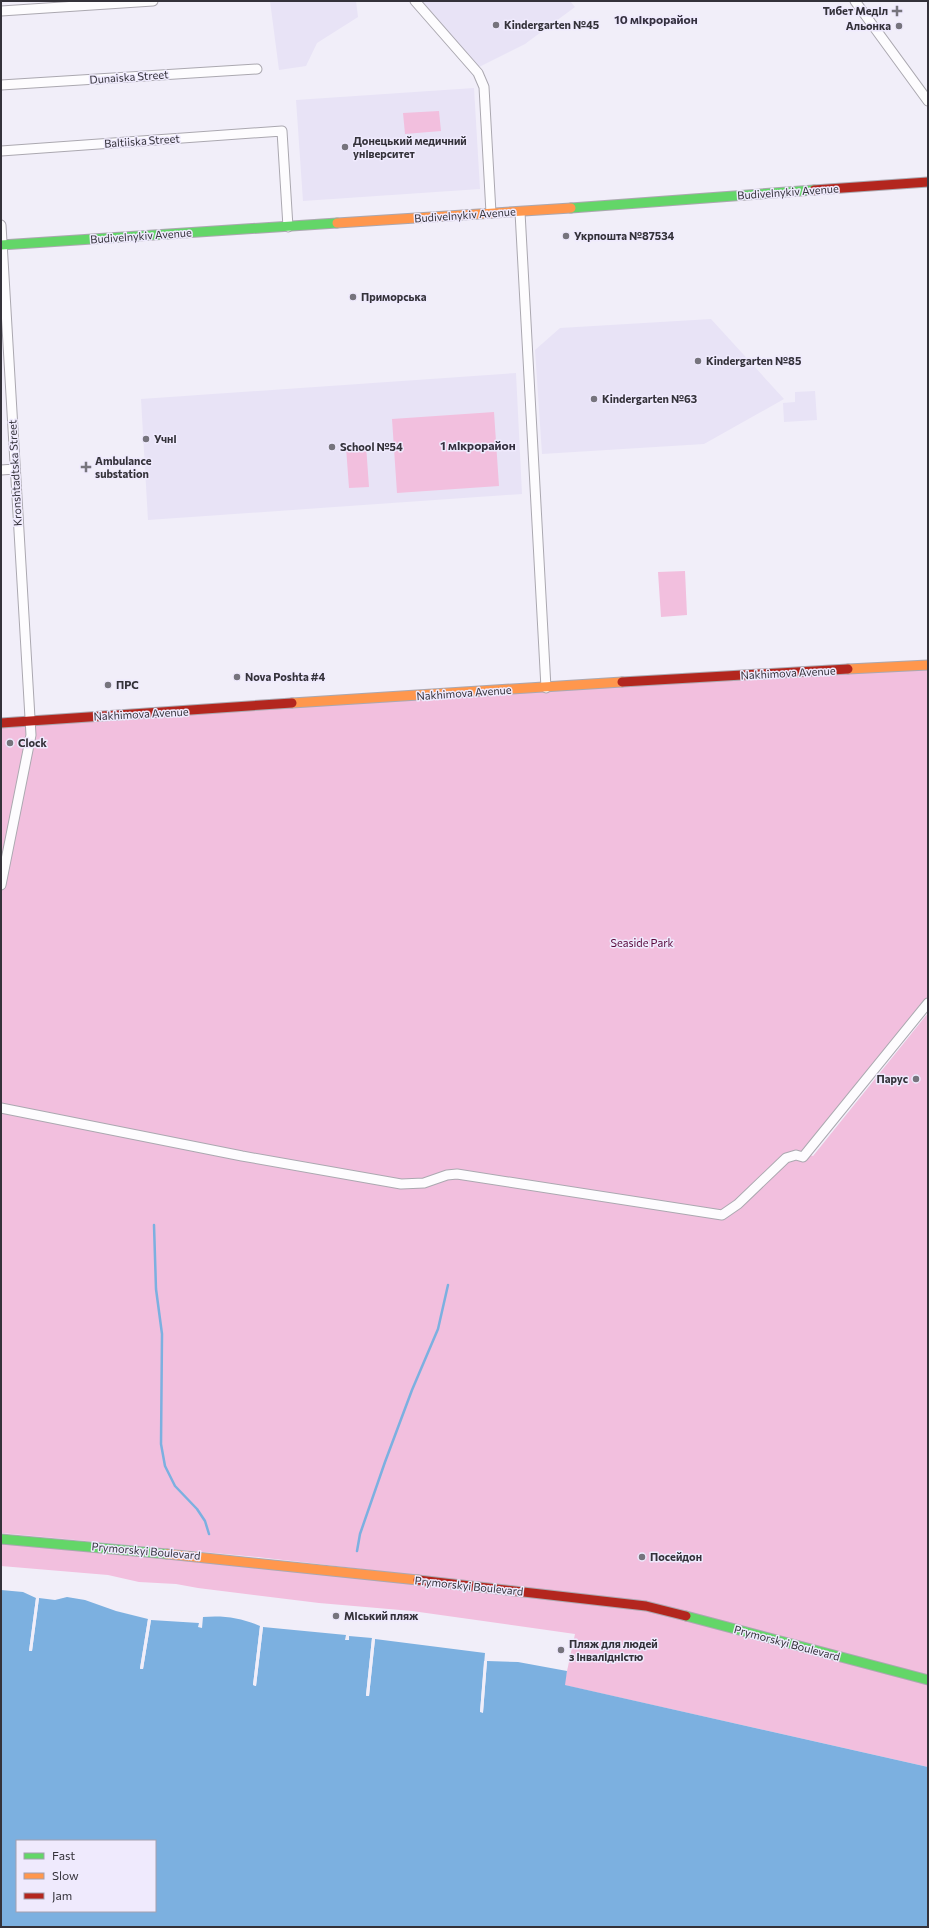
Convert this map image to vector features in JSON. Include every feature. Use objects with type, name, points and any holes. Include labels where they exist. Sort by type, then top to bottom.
[{"type":"main road","name":"Budivelnykiv Avenue","points":[[2,245],[491,214],[928,182]]},
{"type":"main road","name":"Nakhimova Avenue","points":[[1,724],[546,688],[928,665]]},
{"type":"main road","name":"Prymorskyi Boulevard","points":[[1,1539],[255,1562],[646,1606],[928,1680]]},
{"type":"street","points":[[1,11],[153,1]]},
{"type":"street","points":[[415,1],[482,79],[484,87],[491,214]]},
{"type":"street","points":[[855,1],[928,101]]},
{"type":"street","name":"Dunaiska Street","points":[[1,85],[257,69]]},
{"type":"street","name":"Baltiiska Street","points":[[1,151],[282,131],[288,227]]},
{"type":"street","points":[[520,212],[546,688]]},
{"type":"street","name":"Kronshtadtska Street","points":[[1,224],[31,735],[1,885]]},
{"type":"street","points":[[1,470],[15,469]]},
{"type":"street","points":[[1,1108],[161,1141],[402,1184],[424,1183],[447,1175],[457,1174],[722,1215],[738,1204],[786,1158],[796,1155],[803,1157],[928,1003]]},
{"type":"shaded area","points":[[270,1],[356,1],[358,17],[317,43],[306,66],[279,70]]},
{"type":"shaded area","name":"Kindergarten №45","points":[[420,1],[570,1],[575,7],[525,44],[479,67]]},
{"type":"shaded area","points":[[474,88],[480,189],[303,201],[296,100]]},
{"type":"shaded area","points":[[711,319],[784,399],[704,444],[542,454],[535,350],[560,328]]},
{"type":"shaded area","name":"School №54","points":[[516,373],[522,494],[148,520],[141,399]]},
{"type":"shaded area","points":[[815,391],[817,420],[784,422],[783,403],[795,402],[795,392]]},
{"type":"green space","points":[[439,111],[441,131],[405,134],[403,113]]},
{"type":"green space","points":[[494,412],[499,486],[397,493],[392,419]]},
{"type":"green space","points":[[366,445],[369,487],[349,488],[346,447]]},
{"type":"green space","points":[[685,571],[687,615],[661,617],[658,572]]},
{"type":"green space","name":"Seaside Park","points":[[928,667],[928,1002],[806,1154],[813,1156],[928,1013],[928,1675],[648,1602],[257,1557],[1,1533],[1,723]]},
{"type":"green space","points":[[1,1542],[254,1566],[645,1610],[928,1685],[928,1767],[564,1685],[575,1634],[412,1611],[319,1603],[176,1584],[139,1582],[108,1575],[1,1566]]},
{"type":"water","points":[[1,1590],[23,1592],[36,1598],[29,1651],[32,1651],[39,1598],[55,1600],[67,1597],[85,1600],[116,1611],[148,1619],[140,1668],[143,1669],[151,1620],[199,1623],[198,1627],[202,1628],[203,1617],[218,1616],[246,1621],[260,1626],[253,1685],[256,1686],[263,1627],[346,1635],[345,1640],[349,1640],[349,1636],[372,1638],[366,1695],[369,1696],[375,1639],[485,1653],[480,1712],[483,1712],[487,1661],[518,1662],[567,1671],[565,1685],[928,1767],[928,1927],[1,1927]]},
{"type":"pier","points":[[36,1598],[39,1598],[32,1651],[29,1651]]},
{"type":"pier","points":[[148,1619],[151,1620],[143,1669],[140,1669]]},
{"type":"pier","points":[[260,1626],[263,1627],[256,1686],[253,1685]]},
{"type":"pier","points":[[372,1638],[375,1639],[369,1696],[366,1696]]},
{"type":"pier","points":[[484,1661],[487,1661],[483,1713],[480,1712]]},
{"type":"waterway","points":[[154,1225],[156,1289],[162,1334],[161,1444],[165,1466],[175,1486],[197,1509],[205,1521],[209,1534]]},
{"type":"waterway","points":[[357,1551],[360,1534],[385,1462],[412,1390],[438,1329],[448,1285]]},
{"type":"traffic: fast","points":[[571,208],[814,190]]},
{"type":"traffic: fast","points":[[1,245],[337,223]]},
{"type":"traffic: fast","points":[[1,1539],[167,1554]]},
{"type":"traffic: fast","points":[[686,1616],[928,1680]]},
{"type":"traffic: slow","points":[[337,223],[571,208]]},
{"type":"traffic: slow","points":[[848,669],[928,665]]},
{"type":"traffic: slow","points":[[292,703],[622,682]]},
{"type":"traffic: slow","points":[[167,1554],[418,1580]]},
{"type":"traffic: jam","points":[[814,190],[928,182]]},
{"type":"traffic: jam","points":[[622,682],[848,669]]},
{"type":"traffic: jam","points":[[1,723],[292,703]]},
{"type":"traffic: jam","points":[[418,1580],[646,1606],[686,1616]]},
{"type":"place","name":"Тибет Меділ","points":[[897,11]]},
{"type":"place","name":"Kindergarten №45","points":[[496,25]]},
{"type":"place","name":"Альонка","points":[[899,26]]},
{"type":"place","name":"Донецький медичний університет","points":[[345,147]]},
{"type":"place","name":"Укрпошта №87534","points":[[566,236]]},
{"type":"place","name":"Приморська","points":[[353,297]]},
{"type":"place","name":"Kindergarten №85","points":[[698,361]]},
{"type":"place","name":"Kindergarten №63","points":[[594,399]]},
{"type":"place","name":"Учні","points":[[146,439]]},
{"type":"place","name":"School №54","points":[[332,447]]},
{"type":"place","name":"Ambulance substation","points":[[86,467]]},
{"type":"place","name":"Nova Poshta #4","points":[[237,677]]},
{"type":"place","name":"ПРС","points":[[108,685]]},
{"type":"place","name":"Clock","points":[[10,743]]},
{"type":"place","name":"Парус","points":[[916,1079]]},
{"type":"place","name":"Посейдон","points":[[642,1557]]},
{"type":"place","name":"Міський пляж","points":[[336,1616]]},
{"type":"place","name":"Пляж для людей з інвалідністю","points":[[561,1650]]},
{"type":"district","name":"10 мікрорайон","points":[[656,20]]},
{"type":"district","name":"1 мікрорайон","points":[[478,446]]}]
